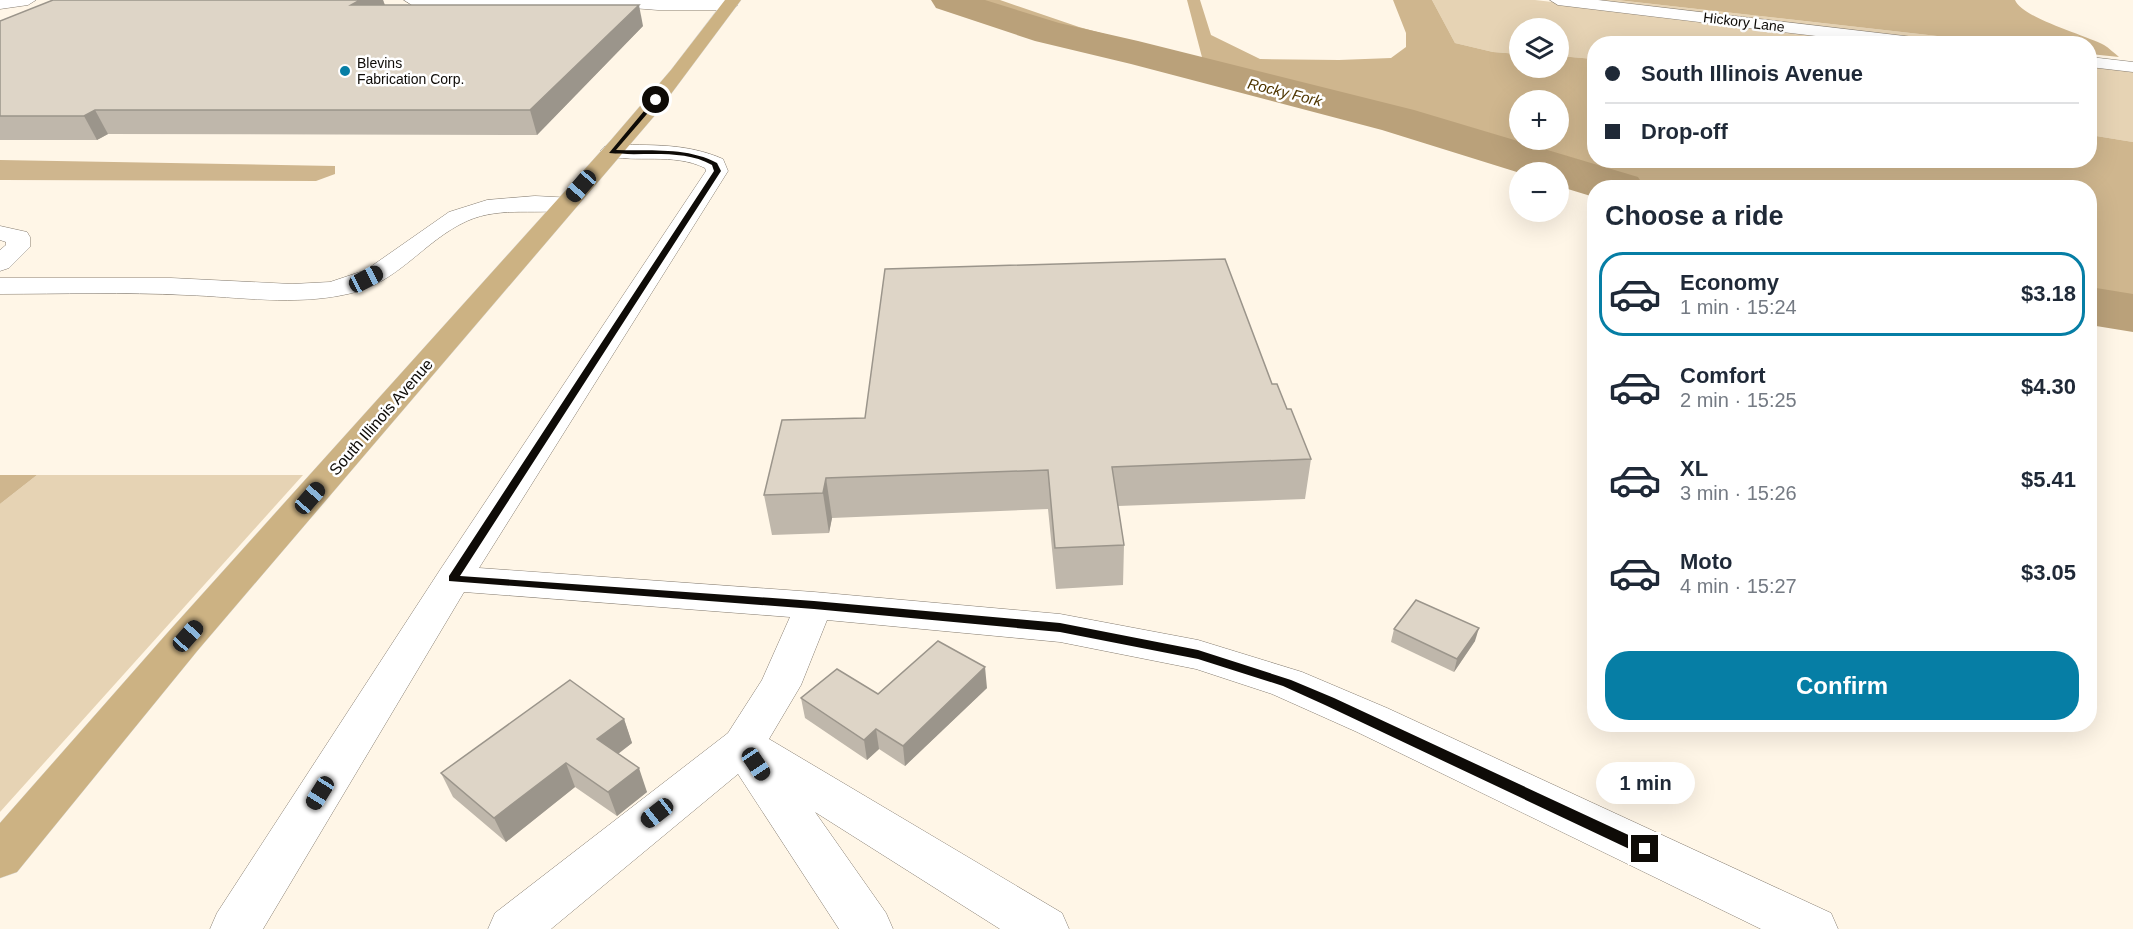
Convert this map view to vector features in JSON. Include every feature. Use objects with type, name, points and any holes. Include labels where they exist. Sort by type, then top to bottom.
[{"type":"main road","name":"South Illinois Avenue","points":[[0,857],[96,740],[402,394],[671,83],[731,2]]},
{"type":"street","points":[[0,4],[28,0]]},
{"type":"street","points":[[412,0],[592,0],[658,5],[731,2]]},
{"type":"street","name":"Hickory Lane","points":[[1558,0],[1862,36]]},
{"type":"street","points":[[2097,63],[2133,67]]},
{"type":"street","points":[[236,929],[453,579],[717,171],[715,164],[705,158],[611,151]]},
{"type":"street","points":[[0,286],[160,286],[290,291],[331,289],[366,279],[396,263],[443,225],[471,211],[503,204],[566,203]]},
{"type":"street","points":[[0,233],[18,237],[18,247],[0,263]]},
{"type":"street","points":[[453,579],[814,605],[1060,628],[1198,654],[1287,683],[1372,720],[1813,929]]},
{"type":"street","points":[[513,929],[743,745],[780,685],[814,605]]},
{"type":"street","points":[[743,745],[868,929]]},
{"type":"street","points":[[743,745],[1044,929]]},
{"type":"shaded area","points":[[949,0],[1000,0],[1079,27],[1203,61],[1187,0],[1200,0],[1211,35],[1260,59],[1339,60],[1391,58],[1406,47],[1406,33],[1393,0],[1432,0],[1455,43],[1509,53],[1509,78],[1569,78],[1569,57],[1587,58],[1587,168],[2097,168],[2097,136],[2133,142],[2133,313],[2097,307],[2097,180],[1596,180],[1569,172],[1569,162],[1537,162],[1398,120],[1138,53],[1049,33]]},
{"type":"shaded area","points":[[1432,0],[1535,0],[1846,36],[1587,36],[1587,58],[1569,57],[1569,18],[1509,18],[1509,53],[1455,43]]},
{"type":"shaded area","points":[[1578,0],[1617,0],[1937,36],[1894,36]]},
{"type":"shaded area","points":[[1617,0],[2015,0],[2020,7],[2041,20],[2082,36],[1937,36]]},
{"type":"shaded area","points":[[2097,42],[2104,45],[2119,57],[2097,55]]},
{"type":"shaded area","points":[[2097,66],[2133,70],[2133,142],[2097,136]]},
{"type":"shaded area","points":[[0,160],[335,166],[335,174],[316,181],[0,180]]},
{"type":"shaded area","points":[[0,475],[37,475],[0,504]]},
{"type":"shaded area","points":[[37,475],[303,475],[0,812],[0,504]]},
{"type":"building","name":"Blevins Fabrication Corp.","points":[[53,0],[360,0],[351,5],[639,5],[530,110],[95,110],[84,116],[0,116],[0,21]]},
{"type":"building","points":[[1225,259],[1272,384],[1277,384],[1287,409],[1291,409],[1311,459],[1112,467],[1124,545],[1055,548],[1048,470],[826,478],[823,493],[764,495],[782,420],[865,418],[885,269]]},
{"type":"building","points":[[1416,600],[1479,628],[1457,659],[1394,629]]},
{"type":"building","points":[[938,641],[985,667],[903,746],[876,729],[864,740],[801,698],[837,669],[878,694]]},
{"type":"building","points":[[570,680],[624,719],[597,739],[639,768],[608,792],[566,763],[494,818],[441,773]]},
{"type":"waterway","name":"Rocky Fork","points":[[949,0],[1049,33],[1138,53],[1398,120],[1593,180]]},
{"type":"waterway","name":"Rocky Fork","points":[[2097,307],[2133,313]]},
{"type":"place","name":"Blevins Fabrication Corp.","points":[[345,71]]},
{"type":"route","points":[[656,100],[611,151],[665,152],[705,158],[715,164],[717,171],[453,579],[814,605],[1060,628],[1198,654],[1287,683],[1329,701],[1645,849]]}]
